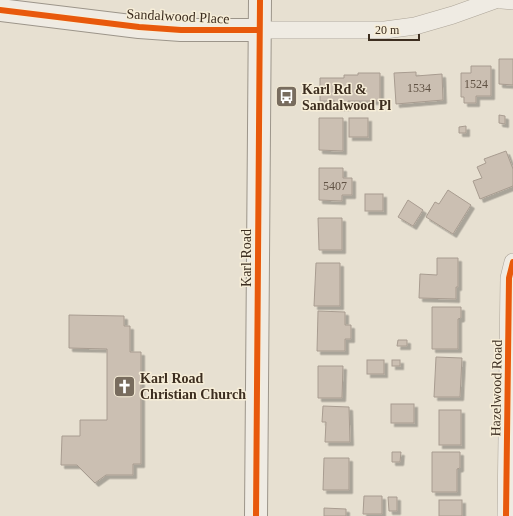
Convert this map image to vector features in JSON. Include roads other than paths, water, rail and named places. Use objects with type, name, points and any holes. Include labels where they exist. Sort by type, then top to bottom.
[{"type":"main road","name":"Karl Road","points":[[256,516],[260,0]]},
{"type":"main road","name":"Sandalwood Place","points":[[0,10],[139,27],[181,30],[259,30]]},
{"type":"street","name":"Sandalwood Place","points":[[259,30],[384,30],[415,26],[453,15],[495,0]]},
{"type":"street","points":[[502,0],[513,1]]},
{"type":"street","name":"Hazelwood Road","points":[[506,516],[509,278],[513,262]]},
{"type":"place","name":"Karl Rd & Sandalwood Pl","points":[[286,97]]},
{"type":"place","name":"Karl Road Christian Church","points":[[124,386]]}]
